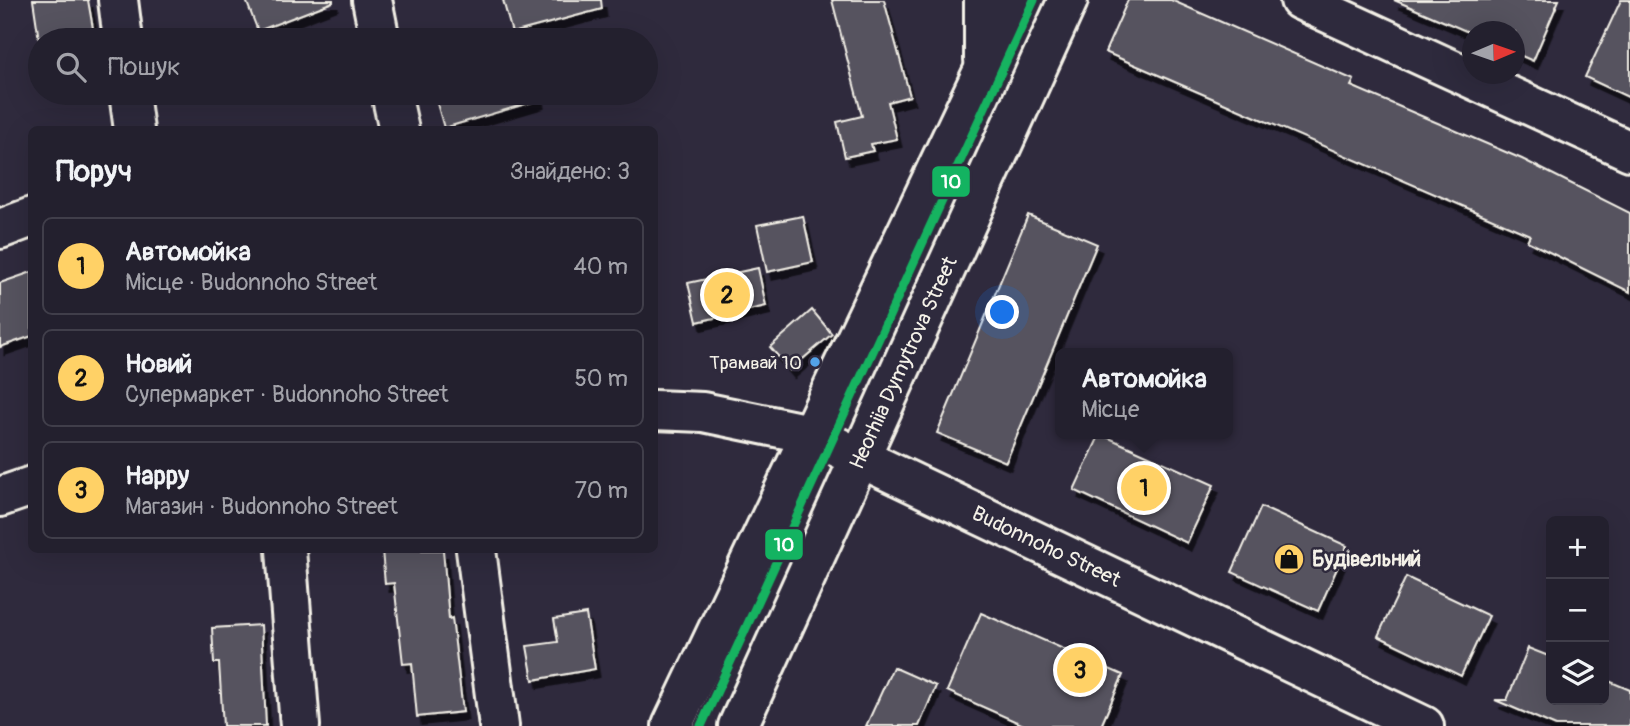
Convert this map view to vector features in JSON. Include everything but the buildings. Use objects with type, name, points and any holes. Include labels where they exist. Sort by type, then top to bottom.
[{"type":"street","points":[[118,0],[122,28]]},
{"type":"street","points":[[372,0],[378,28]]},
{"type":"street","points":[[984,0],[984,72]]},
{"type":"street","points":[[672,726],[1017,0]]},
{"type":"street","name":"Heorhiia Dymytrova Street","points":[[738,726],[1068,0]]},
{"type":"street","points":[[1300,0],[1630,151]]},
{"type":"street","points":[[131,105],[134,126]]},
{"type":"street","points":[[394,105],[398,126]]},
{"type":"street","points":[[0,229],[28,218]]},
{"type":"street","name":"Budonnoho Street","points":[[658,410],[703,412],[810,434],[1424,726]]},
{"type":"street","points":[[0,497],[28,487]]},
{"type":"street","points":[[286,553],[300,726]]},
{"type":"street","points":[[476,553],[499,726]]},
{"type":"tram line","name":"10","points":[[701,726],[1034,0]]},
{"type":"place","name":"Новий","points":[[727,295]]},
{"type":"place","name":"Трамвай 10","points":[[815,362]]},
{"type":"place","name":"Автомойка","points":[[1144,488]]},
{"type":"place","name":"Будівельний","points":[[1289,559]]},
{"type":"place","name":"Happy","points":[[1080,670]]}]
